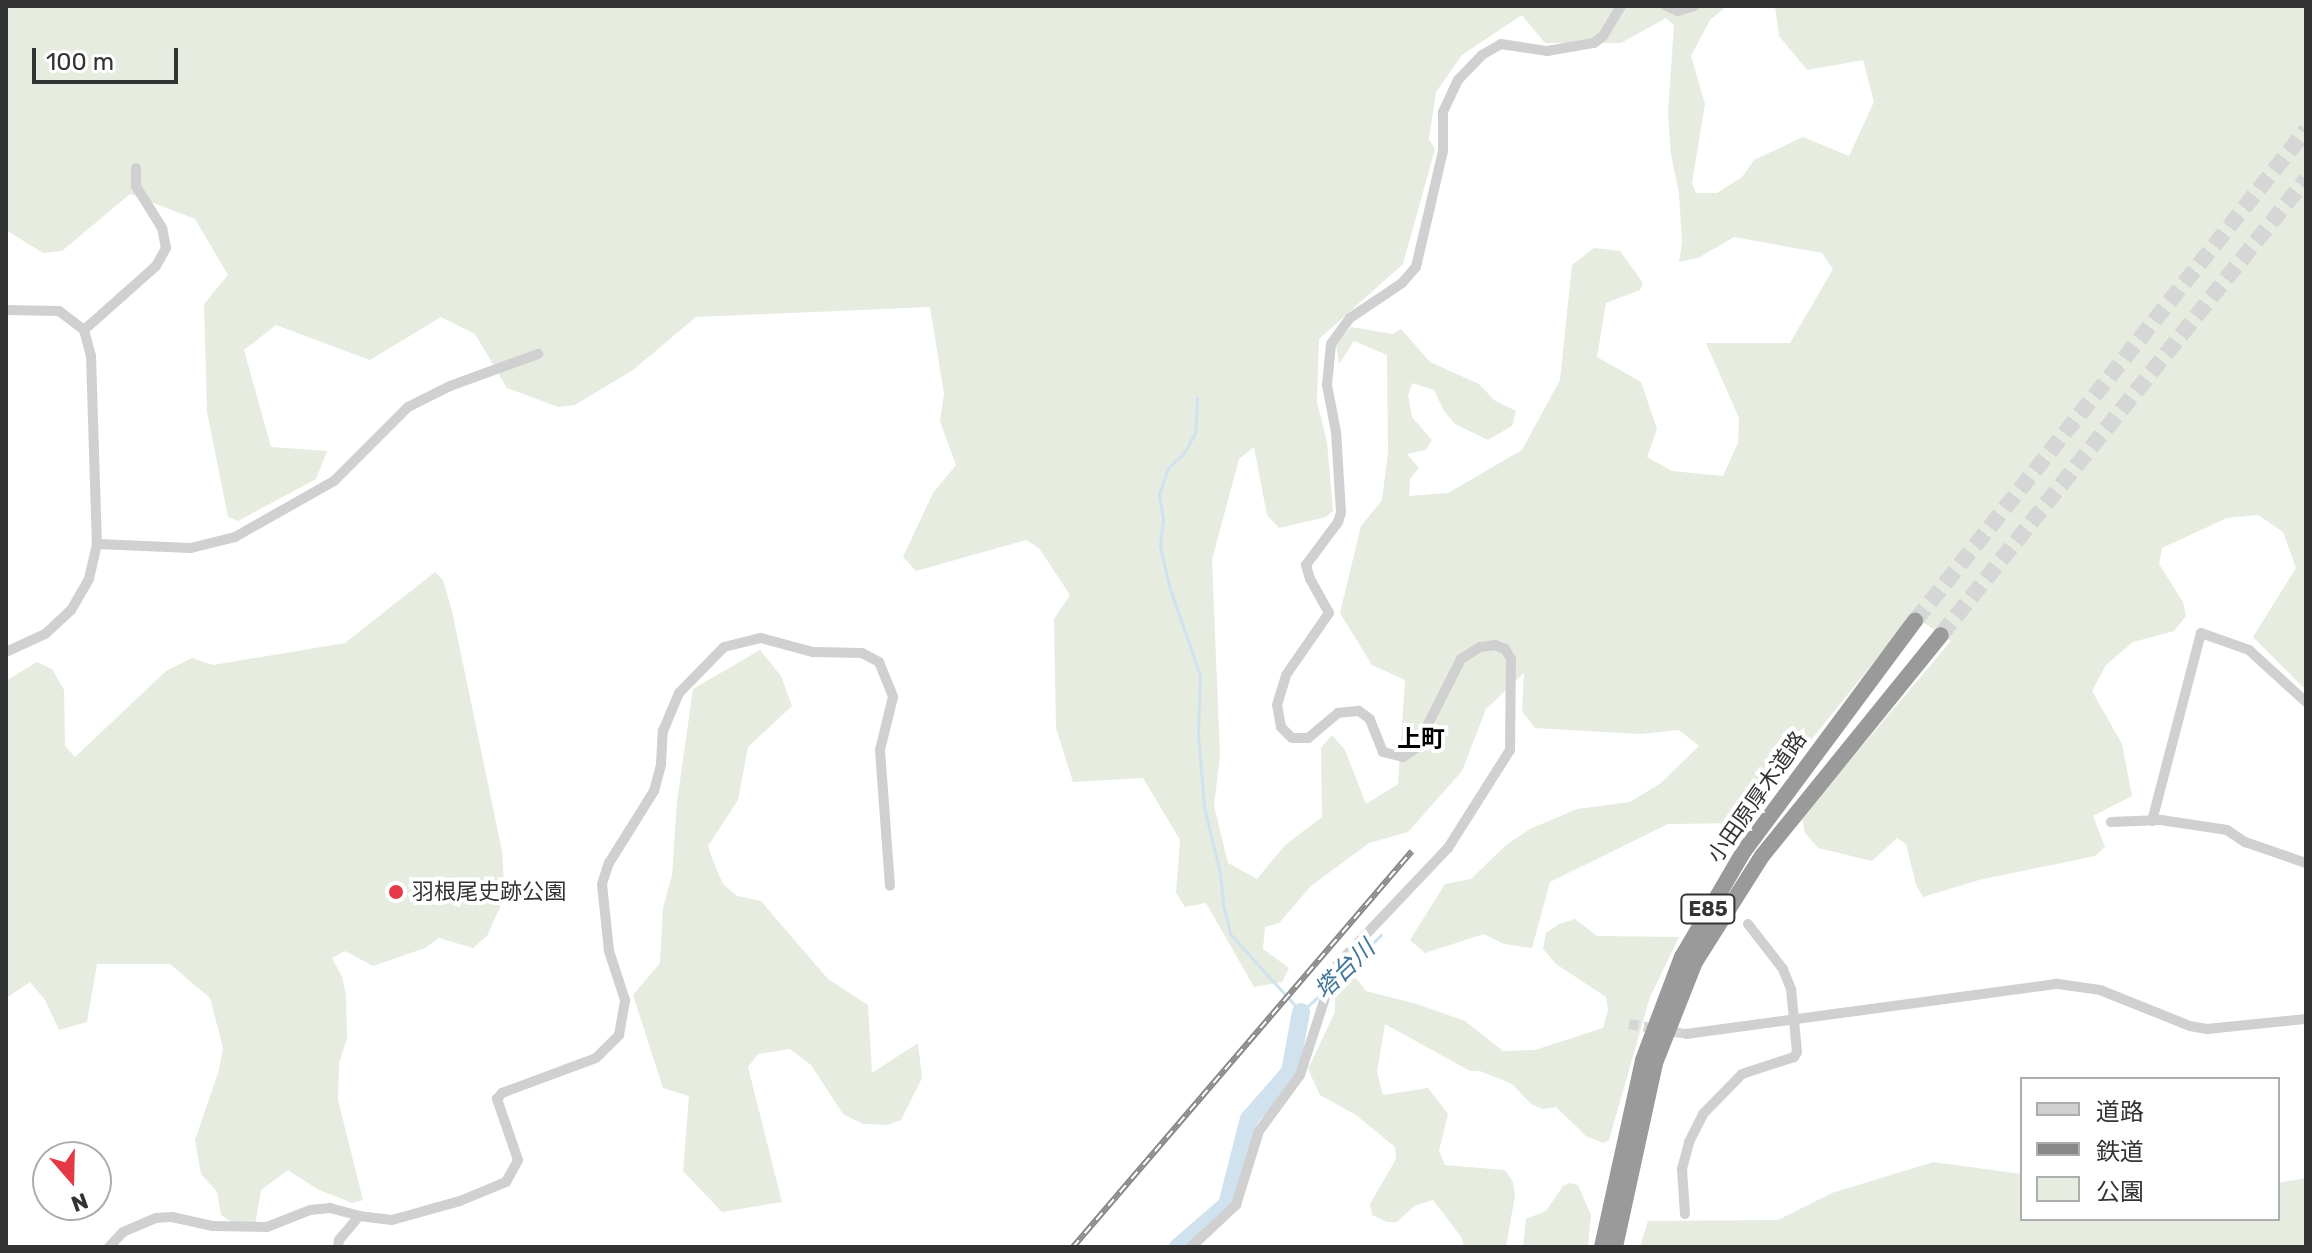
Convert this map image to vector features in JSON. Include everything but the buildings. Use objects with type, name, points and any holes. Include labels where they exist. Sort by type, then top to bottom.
[{"type":"highway","name":"小田原厚木道路","points":[[1602,1247],[1643,1060],[1682,957],[1744,851],[1915,621]]},
{"type":"highway","name":"小田原厚木道路","points":[[1615,1247],[1655,1063],[1695,962],[1762,856],[1941,635]]},
{"type":"street","points":[[1191,1247],[1236,1205],[1254,1141],[1300,1075],[1335,967],[1448,848],[1510,750],[1511,659],[1505,649],[1495,645],[1480,647],[1461,659],[1416,748],[1403,757],[1379,749],[1370,719],[1359,711],[1338,713],[1308,738],[1292,738],[1281,727],[1277,705],[1286,675],[1329,613],[1310,579],[1306,565],[1341,513],[1336,432],[1327,385],[1331,344],[1350,318],[1402,283],[1416,267],[1443,151],[1443,112],[1458,80],[1482,55],[1501,44],[1547,51],[1594,43],[1603,36],[1621,6]]},
{"type":"street","points":[[1666,6],[1678,11],[1694,6]]},
{"type":"street","points":[[84,330],[156,266],[166,248],[162,228],[136,186],[136,168]]},
{"type":"street","points":[[6,310],[59,311],[84,330],[91,356],[97,544],[89,579],[71,610],[45,634],[6,652]]},
{"type":"street","points":[[97,544],[191,548],[220,543],[322,489],[408,407],[538,354]]},
{"type":"street","points":[[2152,821],[2201,633],[2249,650],[2306,702]]},
{"type":"street","points":[[109,1247],[123,1232],[156,1218],[172,1217],[213,1226],[267,1227],[310,1210],[330,1208],[392,1220],[460,1201],[506,1182],[518,1160],[497,1099],[502,1093],[596,1058],[610,1048],[619,1035],[625,1000],[609,951],[602,884],[609,863],[654,791],[661,764],[663,731],[679,693],[724,647],[761,638],[813,652],[862,653],[879,662],[893,697],[880,750],[890,886]]},
{"type":"street","points":[[2111,822],[2152,821],[2227,830],[2245,842],[2306,863]]},
{"type":"street","points":[[1685,1214],[1682,1169],[1689,1142],[1703,1114],[1742,1074],[1794,1057],[1797,1052],[1791,989],[1783,969],[1748,924]]},
{"type":"street","points":[[1686,1034],[2058,984],[2100,990],[2190,1026],[2207,1029],[2306,1019]]},
{"type":"street","points":[[338,1247],[339,1240],[359,1216]]},
{"type":"green space","points":[[6,6],[1727,6],[1710,20],[1691,56],[1705,104],[1692,183],[1696,193],[1717,193],[1742,177],[1754,160],[1803,137],[1849,156],[1874,102],[1863,60],[1807,70],[1779,36],[1775,6],[2306,6],[2306,690],[2253,637],[2296,568],[2283,532],[2258,515],[2227,518],[2162,548],[2159,564],[2183,602],[2186,616],[2174,631],[2133,642],[2106,665],[2092,691],[2122,744],[2132,796],[2093,816],[2105,847],[2095,856],[1979,880],[1923,897],[1916,885],[1906,844],[1897,838],[1872,861],[1818,848],[1805,833],[1802,817],[1951,641],[1912,615],[1744,823],[1668,824],[1550,882],[1532,948],[1504,944],[1484,934],[1425,953],[1410,940],[1445,884],[1471,879],[1506,845],[1530,829],[1577,809],[1630,802],[1661,783],[1699,746],[1679,730],[1640,734],[1535,728],[1522,711],[1524,673],[1486,709],[1462,771],[1408,832],[1369,843],[1311,886],[1279,923],[1265,927],[1263,949],[1289,968],[1282,982],[1254,987],[1206,903],[1185,907],[1176,893],[1180,840],[1143,778],[1073,782],[1056,728],[1054,619],[1070,595],[1039,548],[1026,540],[916,571],[903,557],[933,493],[956,465],[940,421],[944,394],[930,307],[696,317],[633,370],[575,405],[558,407],[507,388],[475,334],[441,317],[370,360],[276,325],[244,350],[271,447],[327,451],[316,479],[238,521],[228,517],[207,412],[204,304],[228,275],[195,219],[130,194],[62,251],[43,253],[6,230]],"holes":[[[1522,15],[1545,43],[1621,43],[1666,18],[1674,25],[1668,114],[1671,155],[1679,193],[1682,242],[1679,262],[1698,258],[1734,237],[1822,253],[1833,269],[1790,343],[1706,343],[1739,418],[1738,443],[1723,476],[1672,471],[1647,457],[1657,429],[1641,382],[1597,357],[1606,303],[1640,290],[1643,283],[1620,251],[1594,248],[1572,265],[1560,380],[1522,450],[1448,493],[1409,496],[1410,479],[1419,468],[1407,454],[1426,450],[1432,440],[1412,417],[1408,396],[1412,383],[1434,390],[1444,411],[1455,424],[1488,440],[1512,426],[1516,411],[1494,400],[1479,384],[1430,362],[1401,329],[1393,334],[1351,327],[1336,344],[1339,364],[1354,341],[1387,355],[1388,452],[1382,500],[1361,526],[1340,613],[1372,665],[1405,680],[1398,784],[1366,804],[1345,750],[1332,735],[1321,748],[1322,817],[1285,845],[1257,879],[1228,863],[1214,806],[1220,755],[1212,560],[1239,459],[1254,447],[1267,515],[1279,528],[1326,517],[1333,511],[1327,442],[1317,402],[1319,339],[1403,264],[1435,149],[1429,139],[1436,92],[1462,55]]]},
{"type":"green space","points":[[435,572],[443,580],[452,611],[502,851],[505,896],[487,936],[473,948],[439,938],[425,948],[373,966],[345,951],[332,958],[342,977],[346,995],[347,1038],[339,1063],[338,1100],[363,1200],[352,1203],[317,1189],[288,1170],[261,1190],[255,1226],[243,1229],[221,1215],[217,1192],[201,1174],[195,1140],[219,1070],[223,1048],[210,998],[170,964],[97,964],[87,1022],[59,1030],[45,1000],[30,982],[6,998],[6,681],[37,662],[52,669],[64,690],[65,746],[75,757],[166,671],[192,658],[213,665],[345,643]]},
{"type":"green space","points":[[760,650],[781,676],[792,706],[748,747],[738,800],[708,846],[715,866],[723,884],[737,896],[761,901],[828,979],[868,1005],[872,1073],[918,1043],[922,1078],[901,1120],[887,1125],[863,1124],[843,1114],[811,1065],[790,1049],[758,1054],[748,1067],[782,1202],[722,1212],[683,1171],[689,1096],[663,1088],[633,995],[660,963],[663,908],[672,875],[677,802],[693,689]]},
{"type":"green space","points":[[1575,919],[1597,936],[1679,937],[1650,997],[1609,1140],[1603,1143],[1586,1136],[1556,1107],[1543,1109],[1531,1104],[1512,1084],[1480,1071],[1470,1071],[1385,1024],[1377,1072],[1383,1095],[1428,1088],[1448,1114],[1439,1151],[1445,1165],[1505,1170],[1513,1182],[1515,1195],[1506,1247],[1464,1247],[1462,1238],[1433,1200],[1414,1206],[1397,1222],[1387,1222],[1372,1215],[1370,1204],[1396,1159],[1395,1147],[1356,1115],[1320,1095],[1308,1069],[1335,1012],[1335,988],[1350,959],[1353,974],[1366,991],[1465,1021],[1503,1051],[1535,1050],[1603,1028],[1608,1010],[1606,997],[1556,964],[1543,949],[1546,933],[1559,924]]},
{"type":"green space","points":[[1933,1162],[2020,1174],[2020,1221],[2280,1221],[2280,1183],[2306,1178],[2306,1247],[1640,1247],[1648,1221],[1778,1220],[1832,1193]]},
{"type":"green space","points":[[1570,1183],[1578,1185],[1591,1215],[1588,1247],[1523,1247],[1526,1219],[1546,1211],[1563,1186]]},
{"type":"waterway","points":[[1197,398],[1195,433],[1184,453],[1168,468],[1159,494],[1163,520],[1160,546],[1169,586],[1200,675],[1198,735],[1204,807],[1220,873],[1223,904],[1231,935],[1301,1012],[1322,993]]},
{"type":"waterway","name":"塔台川","points":[[1336,979],[1381,935]]},
{"type":"waterway","name":"塔台川","points":[[1178,1247],[1227,1205],[1249,1119],[1290,1072],[1301,1012]]},
{"type":"tunnel","points":[[1915,621],[2306,130]]},
{"type":"tunnel","points":[[1941,635],[2306,179]]},
{"type":"tunnel","points":[[1629,1024],[1686,1034]]},
{"type":"railway","points":[[1073,1247],[1412,851]]},
{"type":"place","name":"羽根尾史跡公園","points":[[396,892]]},
{"type":"district","name":"上町","points":[[1421,740]]}]
